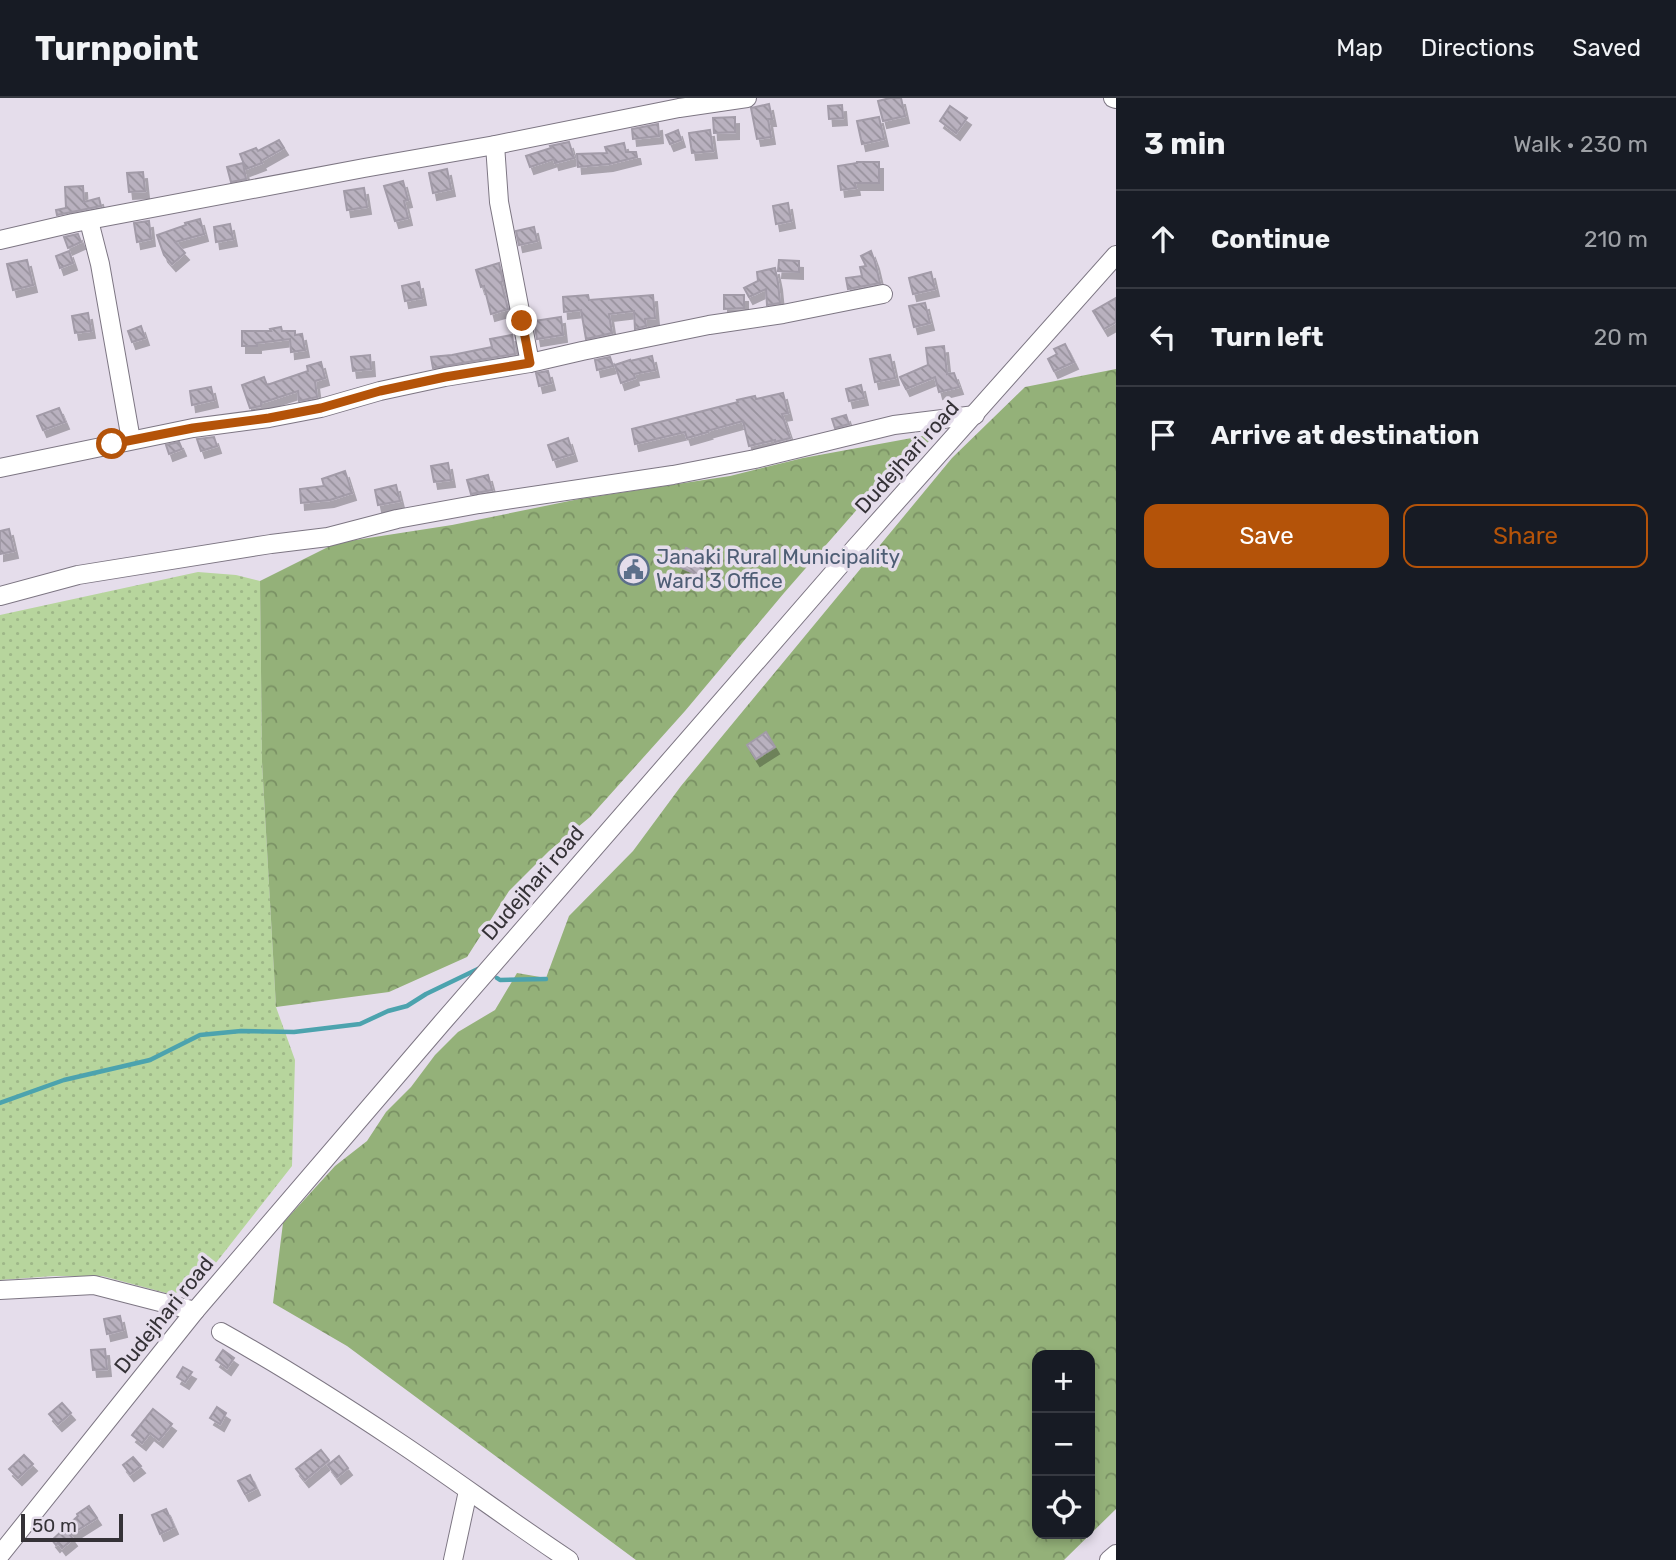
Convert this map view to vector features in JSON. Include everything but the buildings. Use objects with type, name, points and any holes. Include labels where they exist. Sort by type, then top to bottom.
[{"type":"street","points":[[0,240],[89,220],[679,108],[747,98]]},
{"type":"street","points":[[495,145],[499,202],[530,363]]},
{"type":"street","points":[[89,220],[100,264],[131,440]]},
{"type":"street","name":"Dudejhari road","points":[[0,1555],[195,1311],[846,559],[1116,255]]},
{"type":"street","points":[[0,468],[193,428],[321,408],[380,391],[445,377],[883,294]]},
{"type":"street","points":[[0,596],[78,575],[328,537],[397,519],[479,504],[673,475],[755,459],[894,425],[975,415]]},
{"type":"street","points":[[0,1290],[94,1285],[195,1311]]},
{"type":"street","points":[[221,1332],[267,1357],[394,1438],[569,1560]]},
{"type":"street","points":[[453,1560],[468,1491]]},
{"type":"street","points":[[1109,1560],[1116,1554]]},
{"type":"green space","points":[[1116,369],[1116,1509],[1095,1530],[1095,1350],[1032,1350],[1032,1539],[1085,1539],[1064,1560],[636,1560],[347,1346],[273,1303],[283,1223],[335,1166],[367,1141],[386,1112],[411,1087],[435,1055],[458,1032],[495,1010],[517,973],[546,978],[569,916],[633,851],[681,786],[952,458],[1025,387]]},
{"type":"green space","points":[[939,433],[881,482],[685,711],[590,817],[549,851],[509,891],[467,957],[389,992],[276,1007],[262,762],[260,581],[336,543],[452,525],[579,499],[730,476],[803,458]]},
{"type":"green space","points":[[198,572],[236,575],[260,581],[262,762],[276,1007],[295,1060],[292,1166],[193,1292],[166,1293],[102,1276],[0,1280],[0,615]]},
{"type":"waterway","points":[[0,1103],[64,1080],[150,1060],[200,1035],[241,1031],[294,1032],[360,1024],[388,1011],[407,1006],[480,968]]},
{"type":"waterway","points":[[497,978],[546,979]]},
{"type":"place","name":"Janaki Rural Municipality Ward 3 Office","points":[[633,569]]},
{"type":"route","points":[[112,444],[321,408],[380,391],[445,377],[530,363],[522,321]]}]
